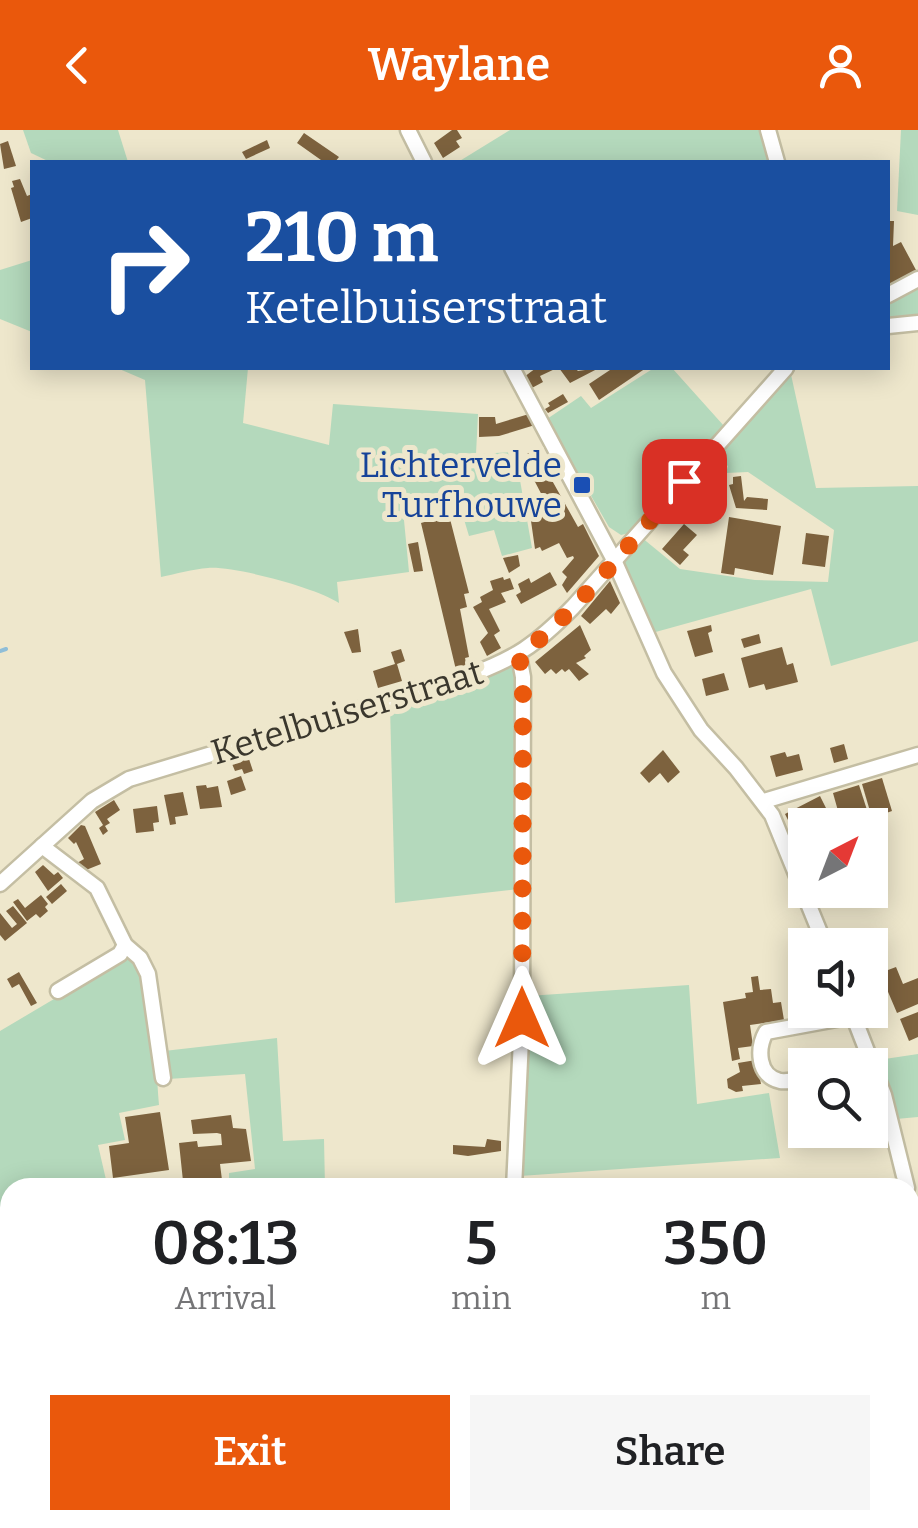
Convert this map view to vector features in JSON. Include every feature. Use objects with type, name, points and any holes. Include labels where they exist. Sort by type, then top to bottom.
[{"type":"street","points":[[408,130],[423,160]]},
{"type":"street","points":[[768,130],[776,160]]},
{"type":"street","points":[[890,294],[918,279]]},
{"type":"street","points":[[890,326],[918,323]]},
{"type":"street","points":[[513,370],[614,560],[664,673],[700,730],[764,801],[817,928]]},
{"type":"street","name":"Ketelbuiserstraat","points":[[0,884],[92,801],[130,779],[519,656],[549,632],[784,370]]},
{"type":"street","points":[[514,1178],[522,1018],[523,677],[519,656]]},
{"type":"street","points":[[764,801],[918,755]]},
{"type":"street","points":[[42,846],[96,888],[125,945],[140,958],[148,974],[162,1078]]},
{"type":"street","points":[[58,991],[120,954],[125,945]]},
{"type":"street","points":[[788,1027],[766,1032],[759,1049],[760,1060],[770,1076],[778,1081],[788,1080]]},
{"type":"street","points":[[888,1115],[904,1178]]},
{"type":"green space","points":[[23,130],[118,130],[127,160],[46,160],[31,153]]},
{"type":"green space","points":[[510,130],[765,130],[773,160],[461,160]]},
{"type":"green space","points":[[901,130],[918,130],[918,215],[897,211]]},
{"type":"green space","points":[[30,261],[30,331],[0,319],[0,270]]},
{"type":"green space","points":[[918,286],[918,317],[890,320],[890,301]]},
{"type":"green space","points":[[122,370],[248,370],[243,423],[329,445],[333,404],[478,414],[476,454],[515,452],[532,548],[502,556],[494,530],[469,536],[457,496],[403,510],[409,572],[337,582],[339,603],[295,585],[220,568],[161,577],[145,380]]},
{"type":"green space","points":[[651,370],[674,370],[724,426],[629,533],[621,535],[609,527],[547,419],[581,396],[591,408]]},
{"type":"green space","points":[[790,370],[816,488],[918,486],[918,641],[831,666],[811,589],[652,633],[619,561],[641,537],[680,569],[755,580],[828,582],[834,530],[748,472],[726,473],[728,466],[713,455]]},
{"type":"green space","points":[[514,666],[518,675],[519,889],[395,903],[390,706]]},
{"type":"green space","points":[[130,954],[139,969],[150,1006],[159,1105],[119,1113],[125,1140],[98,1145],[106,1178],[0,1178],[0,1031]]},
{"type":"green space","points":[[689,985],[697,1104],[769,1093],[780,1158],[520,1176],[528,996]]},
{"type":"green space","points":[[277,1038],[283,1141],[324,1139],[325,1178],[229,1178],[229,1173],[255,1169],[245,1074],[168,1079],[164,1051]]},
{"type":"green space","points":[[918,1054],[918,1117],[896,1119],[888,1093],[888,1058]]},
{"type":"building","points":[[457,130],[462,138],[456,141],[460,147],[443,158],[434,143]]},
{"type":"building","points":[[304,133],[339,157],[321,160],[297,143]]},
{"type":"building","points":[[267,140],[270,148],[246,159],[242,152]]},
{"type":"building","points":[[8,141],[16,166],[4,169],[0,144]]},
{"type":"building","points":[[20,179],[27,196],[30,195],[30,219],[21,222],[11,188],[12,181]]},
{"type":"building","points":[[890,221],[894,221],[893,246],[901,242],[916,270],[890,284]]},
{"type":"building","points":[[533,370],[553,370],[540,376],[543,382],[530,389],[524,377]]},
{"type":"building","points":[[560,370],[595,370],[570,383]]},
{"type":"building","points":[[610,370],[643,370],[599,400],[589,384]]},
{"type":"building","points":[[563,394],[568,402],[548,413],[548,403]]},
{"type":"building","points":[[529,414],[535,425],[499,436],[479,437],[479,417],[495,417],[496,424]]},
{"type":"building","points":[[535,450],[599,556],[567,593],[562,585],[567,577],[562,572],[573,556],[567,558],[559,543],[542,551],[540,547],[535,549],[531,521],[537,520],[535,509],[545,501],[527,454]]},
{"type":"building","points":[[713,464],[724,467],[713,512],[700,508]]},
{"type":"building","points":[[741,476],[744,501],[747,497],[768,499],[767,510],[736,508],[729,485],[733,484],[733,477]]},
{"type":"building","points":[[449,515],[469,593],[464,594],[467,607],[460,609],[469,657],[465,658],[467,668],[456,670],[421,523]]},
{"type":"building","points":[[729,517],[781,526],[773,575],[735,568],[734,575],[721,573]]},
{"type":"building","points":[[684,524],[697,535],[683,550],[689,555],[680,565],[662,549]]},
{"type":"building","points":[[806,533],[829,536],[825,567],[802,564]]},
{"type":"building","points":[[418,542],[423,571],[414,572],[408,544]]},
{"type":"building","points":[[518,555],[520,566],[509,573],[503,558]]},
{"type":"building","points":[[550,572],[557,585],[521,604],[516,595],[521,592],[518,584],[529,578],[531,583]]},
{"type":"building","points":[[510,578],[514,589],[501,593],[506,602],[489,609],[500,631],[494,635],[501,648],[487,656],[480,642],[488,633],[473,607],[482,602],[480,597],[493,590],[490,581]]},
{"type":"building","points":[[610,581],[620,603],[611,614],[606,609],[590,624],[581,616]]},
{"type":"building","points":[[580,625],[591,650],[576,663],[589,674],[579,681],[569,669],[556,674],[551,669],[545,674],[535,662]]},
{"type":"building","points":[[711,625],[712,631],[708,633],[713,652],[695,657],[687,631]]},
{"type":"building","points":[[358,629],[361,652],[352,653],[344,632]]},
{"type":"building","points":[[759,634],[761,643],[744,648],[741,639]]},
{"type":"building","points":[[782,647],[787,665],[793,663],[798,682],[766,690],[764,684],[749,688],[741,658]]},
{"type":"building","points":[[401,649],[405,661],[397,664],[402,681],[378,688],[373,671],[395,664],[391,652]]},
{"type":"building","points":[[724,673],[729,690],[706,696],[702,679]]},
{"type":"building","points":[[844,744],[848,759],[834,763],[830,748]]},
{"type":"building","points":[[663,750],[680,772],[668,783],[660,773],[649,783],[640,773]]},
{"type":"building","points":[[785,752],[787,757],[799,754],[803,770],[776,777],[770,756]]},
{"type":"building","points":[[247,753],[253,771],[235,771],[230,759]]},
{"type":"building","points":[[241,776],[246,790],[231,795],[227,781]]},
{"type":"building","points":[[882,778],[892,811],[869,808],[862,784]]},
{"type":"building","points":[[859,785],[866,808],[837,808],[833,793]]},
{"type":"building","points":[[196,786],[218,786],[222,807],[200,809]]},
{"type":"building","points":[[183,792],[188,815],[175,817],[176,824],[170,825],[164,795]]},
{"type":"building","points":[[820,796],[826,808],[797,808]]},
{"type":"building","points":[[114,800],[120,810],[107,819],[108,831],[103,835],[99,828],[103,825],[95,812]]},
{"type":"building","points":[[157,806],[159,822],[153,823],[154,831],[136,833],[133,809]]},
{"type":"building","points":[[81,825],[85,826],[101,864],[81,872],[77,863],[84,859],[76,842],[68,838]]},
{"type":"building","points":[[43,865],[63,878],[48,891],[35,872]]},
{"type":"building","points":[[61,884],[67,891],[52,904],[46,897]]},
{"type":"building","points":[[41,895],[48,911],[27,921],[13,902],[18,899],[25,908]]},
{"type":"building","points":[[13,906],[27,923],[5,941],[0,935],[0,913],[12,928],[17,924],[6,911]]},
{"type":"building","points":[[896,967],[903,984],[918,978],[918,1004],[897,1013],[888,992],[888,970]]},
{"type":"building","points":[[19,972],[37,1003],[31,1006],[19,984],[12,988],[7,979]]},
{"type":"building","points":[[758,976],[760,990],[771,989],[773,1003],[781,1002],[784,1020],[750,1025],[753,1046],[738,1048],[740,1059],[732,1061],[723,1002],[746,998],[745,993],[753,992],[751,977]]},
{"type":"building","points":[[918,1012],[918,1037],[909,1041],[900,1019]]},
{"type":"building","points":[[756,1060],[761,1084],[742,1086],[743,1091],[736,1092],[728,1088],[727,1079],[740,1072],[738,1063]]},
{"type":"building","points":[[160,1112],[169,1170],[113,1178],[109,1146],[129,1143],[125,1117]]},
{"type":"building","points":[[231,1115],[233,1128],[246,1129],[251,1161],[220,1164],[222,1178],[183,1178],[179,1143],[197,1141],[198,1147],[222,1145],[221,1134],[193,1134],[191,1120]]},
{"type":"building","points":[[487,1139],[501,1141],[501,1151],[453,1154],[453,1145],[485,1147]]},
{"type":"waterway","points":[[0,651],[6,649]]},
{"type":"place","name":"Lichtervelde Turfhouwe","points":[[582,485]]},
{"type":"route","points":[[522,1018],[523,677],[519,656],[573,607],[684,481]]}]
